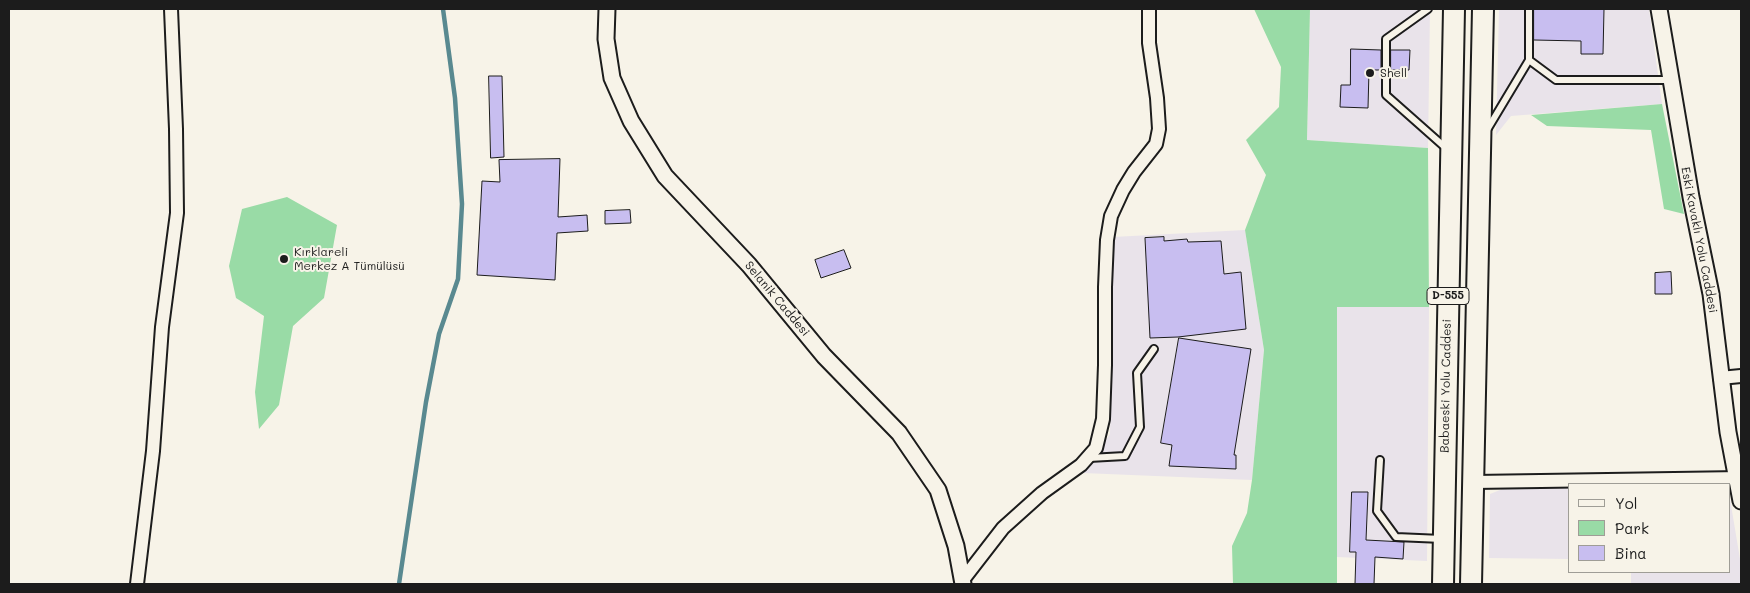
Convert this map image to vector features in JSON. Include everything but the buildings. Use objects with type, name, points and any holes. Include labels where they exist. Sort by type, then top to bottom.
[{"type":"highway","name":"Babaeski Yolu Caddesi","points":[[1443,584],[1454,9]]},
{"type":"highway","name":"D-555","points":[[1472,584],[1483,9]]},
{"type":"street","points":[[137,584],[153,451],[162,327],[176,212],[176,129],[171,9]]},
{"type":"street","name":"Selanik Caddesi","points":[[606,9],[606,39],[612,78],[631,121],[665,176],[748,265],[824,356],[899,434],[938,490],[956,546],[963,583]]},
{"type":"street","points":[[963,583],[1004,528],[1042,493],[1081,466],[1096,448],[1103,420],[1105,286],[1107,240],[1111,216],[1127,184],[1156,144],[1159,129],[1157,98],[1149,44],[1149,9]]},
{"type":"street","name":"Eski Kavaklı Yolu Caddesi","points":[[1659,9],[1691,197],[1711,294],[1720,378],[1728,432],[1740,479],[1741,501]]},
{"type":"street","points":[[1720,378],[1741,376]]},
{"type":"street","points":[[1474,482],[1692,482],[1740,479]]},
{"type":"lane","points":[[1428,9],[1386,39],[1386,95],[1451,152]]},
{"type":"lane","points":[[1480,141],[1529,60],[1529,9]]},
{"type":"lane","points":[[1529,60],[1556,80],[1670,80]]},
{"type":"lane","points":[[1087,458],[1125,456],[1140,427],[1137,373],[1154,349]]},
{"type":"lane","points":[[1380,460],[1377,511],[1396,538],[1444,539]]},
{"type":"shaded area","points":[[1310,9],[1430,9],[1428,148],[1307,140]]},
{"type":"shaded area","points":[[1499,9],[1649,9],[1662,104],[1511,116],[1496,135]]},
{"type":"shaded area","points":[[1245,230],[1264,350],[1252,480],[1083,473],[1110,434],[1113,237]]},
{"type":"shaded area","points":[[1337,307],[1429,307],[1427,561],[1337,557]]},
{"type":"shaded area","points":[[1515,484],[1568,485],[1568,559],[1489,558],[1490,494]]},
{"type":"shaded area","points":[[1730,499],[1741,565],[1741,584],[1631,584],[1631,573],[1730,573]]},
{"type":"green space","points":[[1254,9],[1310,9],[1307,140],[1428,148],[1429,307],[1337,307],[1337,584],[1233,584],[1232,546],[1247,513],[1252,480],[1264,350],[1245,230],[1266,175],[1246,140],[1279,107],[1281,67]]},
{"type":"green space","points":[[1662,104],[1684,214],[1664,209],[1651,130],[1547,126],[1531,115]]},
{"type":"green space","points":[[287,197],[337,225],[324,298],[293,326],[279,405],[259,429],[255,392],[264,316],[236,298],[229,266],[242,209]]},
{"type":"waterway","points":[[399,584],[426,402],[439,334],[458,279],[462,204],[455,98],[443,9]]},
{"type":"place","name":"Shell","points":[[1370,73]]},
{"type":"place","name":"Kırklareli Merkez A Tümülüsü","points":[[284,259]]}]
